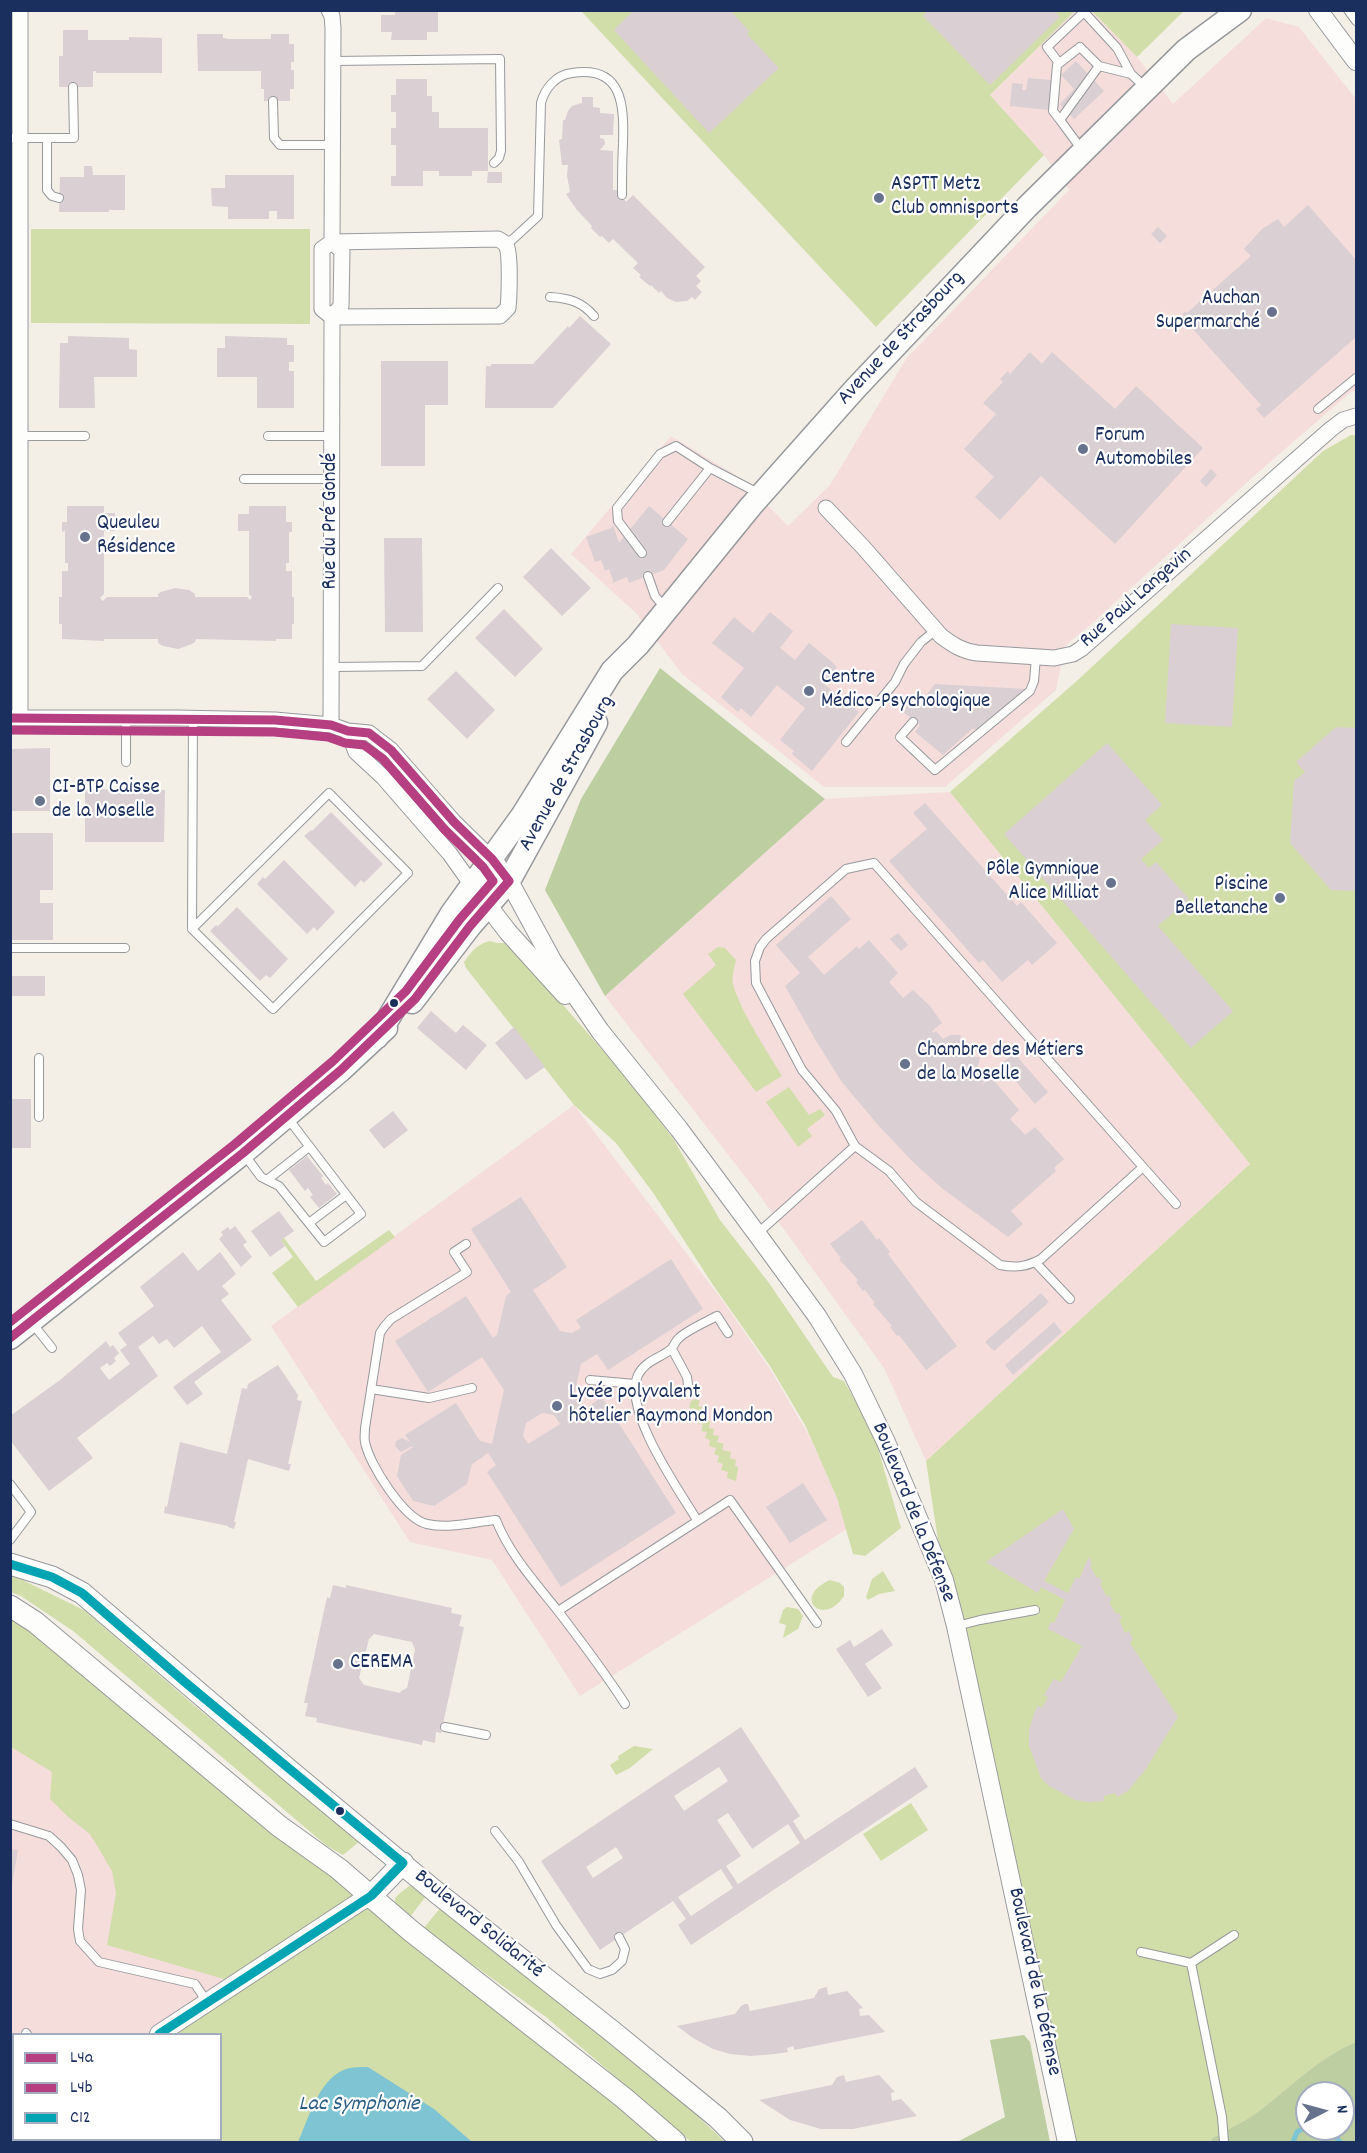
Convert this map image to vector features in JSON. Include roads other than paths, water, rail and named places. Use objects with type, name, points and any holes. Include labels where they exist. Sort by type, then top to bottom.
[{"type":"main road","name":"Avenue de Strasbourg","points":[[1186,51],[1214,10]]},
{"type":"main road","name":"Avenue de Strasbourg","points":[[377,1037],[452,913],[528,806],[612,671],[638,645],[809,439],[1027,207],[1083,152],[1139,81],[1186,51],[1240,10]]},
{"type":"main road","name":"Avenue de Strasbourg","points":[[20,1331],[243,1153],[377,1037],[415,999],[470,926],[509,881],[638,645]]},
{"type":"main road","name":"Boulevard Solidarité","points":[[10,1564],[52,1577],[82,1593],[212,1706],[436,1892],[718,2118],[742,2142]]},
{"type":"main road","points":[[10,1606],[35,1622],[279,1826],[339,1869],[411,1931],[624,2098],[675,2142]]},
{"type":"main road","points":[[371,1896],[402,1863]]},
{"type":"street","points":[[20,10],[15,138],[20,436],[15,718],[275,720],[331,725],[348,731],[369,733],[391,750],[454,822],[492,859]]},
{"type":"street","name":"Rue du Pré Gondé","points":[[329,10],[333,28],[332,242],[322,249],[322,309],[332,317],[331,725]]},
{"type":"street","points":[[1317,10],[1356,61]]},
{"type":"street","points":[[332,242],[492,239],[504,242],[508,252],[508,308],[500,316],[332,317]]},
{"type":"street","name":"Rue Paul Langevin","points":[[826,508],[936,630],[956,647],[965,652],[1063,657],[1081,649],[1331,429],[1343,420],[1356,416]]},
{"type":"street","points":[[348,731],[356,752],[383,777],[411,809],[450,854],[472,885]]},
{"type":"street","name":"Boulevard de la Défense","points":[[492,859],[509,881],[553,962],[600,1031],[679,1129],[817,1316],[853,1374],[886,1442],[944,1580],[956,1626],[1067,2142]]},
{"type":"street","name":"Boulevard de la Défense","points":[[472,885],[543,972],[600,1031]]},
{"type":"street","points":[[160,2033],[371,1896]]},
{"type":"lane","points":[[1348,10],[1356,21]]},
{"type":"lane","points":[[1059,63],[1047,47],[1083,12],[1117,48],[1139,81]]},
{"type":"lane","points":[[1083,152],[1053,111],[1057,65],[1080,47],[1100,66],[1139,81]]},
{"type":"lane","points":[[333,61],[500,59],[501,151],[494,163]]},
{"type":"lane","points":[[1059,120],[1100,66]]},
{"type":"lane","points":[[504,242],[512,240],[538,216],[539,112],[543,93],[563,75],[593,73],[603,76],[618,91],[623,113],[622,195]]},
{"type":"lane","points":[[15,138],[74,138],[73,87]]},
{"type":"lane","points":[[273,101],[274,138],[280,146],[332,145]]},
{"type":"lane","points":[[47,138],[47,190],[52,196],[59,198]]},
{"type":"lane","points":[[550,297],[563,297],[575,301],[594,316]]},
{"type":"lane","points":[[1318,409],[1356,378]]},
{"type":"lane","points":[[20,436],[85,436]]},
{"type":"lane","points":[[268,436],[332,436]]},
{"type":"lane","points":[[642,553],[623,529],[616,515],[617,508],[660,454],[676,446],[710,468],[761,495]]},
{"type":"lane","points":[[667,522],[710,468]]},
{"type":"lane","points":[[244,479],[332,479]]},
{"type":"lane","points":[[648,576],[655,596],[667,610]]},
{"type":"lane","points":[[332,666],[422,666],[498,588]]},
{"type":"lane","points":[[846,742],[895,682],[904,664],[921,642],[936,630]]},
{"type":"lane","points":[[913,722],[900,737],[935,770],[1030,691],[1034,681],[1036,657]]},
{"type":"lane","points":[[126,718],[126,762]]},
{"type":"lane","points":[[192,929],[329,793],[408,873],[273,1008],[192,929],[193,718]]},
{"type":"lane","points":[[1143,1167],[1035,1262],[1013,1268],[1000,1265],[916,1202],[890,1171],[855,1146],[836,1111],[802,1070],[756,983],[754,972],[760,947],[766,939],[846,869],[874,863],[1176,1204]]},
{"type":"lane","points":[[10,948],[124,948]]},
{"type":"lane","points":[[39,1058],[39,1117]]},
{"type":"lane","points":[[243,1153],[261,1177],[279,1186],[324,1242],[360,1214],[287,1116]]},
{"type":"lane","points":[[757,1233],[855,1146]]},
{"type":"lane","points":[[267,1180],[309,1147]]},
{"type":"lane","points":[[309,1223],[346,1195]]},
{"type":"lane","points":[[466,1244],[454,1252],[467,1272],[391,1319],[380,1333],[364,1440],[369,1455],[406,1513],[427,1524],[447,1526],[496,1520],[518,1561],[608,1676],[625,1704]]},
{"type":"lane","points":[[1035,1262],[1070,1299]]},
{"type":"lane","points":[[697,1520],[648,1439],[635,1384],[646,1364],[672,1349],[678,1338],[717,1316],[728,1333]]},
{"type":"lane","points":[[20,1331],[52,1348]]},
{"type":"lane","points":[[672,1349],[687,1377],[689,1392]]},
{"type":"lane","points":[[590,1380],[635,1384]]},
{"type":"lane","points":[[371,1389],[429,1398],[472,1388]]},
{"type":"lane","points":[[10,1484],[31,1512],[10,1540]]},
{"type":"lane","points":[[558,1611],[730,1500],[818,1623]]},
{"type":"lane","points":[[956,1626],[1035,1610]]},
{"type":"lane","points":[[445,1726],[486,1735]]},
{"type":"lane","points":[[10,1824],[49,1836],[72,1860],[81,1890],[78,1929],[80,1941],[99,1962],[195,1984],[207,2002]]},
{"type":"lane","points":[[495,1831],[519,1862],[556,1925],[588,1969],[600,1974],[612,1970],[622,1961],[625,1949],[619,1937]]},
{"type":"lane","points":[[1141,1952],[1191,1964],[1234,1935]]},
{"type":"lane","points":[[1191,1964],[1222,2117],[1224,2142]]},
{"type":"water","name":"Lac Symphonie","points":[[368,2067],[434,2109],[472,2142],[298,2142],[317,2098],[331,2079],[350,2068]]},
{"type":"waterway","points":[[1293,2142],[1295,2137]]},
{"type":"place","name":"ASPTT Metz Club omnisports","points":[[879,198]]},
{"type":"place","name":"Auchan Supermarché","points":[[1272,312]]},
{"type":"place","name":"Forum Automobiles","points":[[1083,449]]},
{"type":"place","name":"Queuleu Résidence","points":[[85,537]]},
{"type":"place","name":"Centre Médico-Psychologique","points":[[809,691]]},
{"type":"place","name":"CI-BTP Caisse de la Moselle","points":[[40,801]]},
{"type":"place","name":"Pôle Gymnique Alice Milliat","points":[[1111,883]]},
{"type":"place","name":"Piscine Belletanche","points":[[1280,898]]},
{"type":"place","name":"Chambre des Métiers de la Moselle","points":[[905,1064]]},
{"type":"place","name":"Lycée polyvalent hôtelier Raymond Mondon","points":[[557,1406]]},
{"type":"place","name":"CEREMA","points":[[338,1664]]}]
